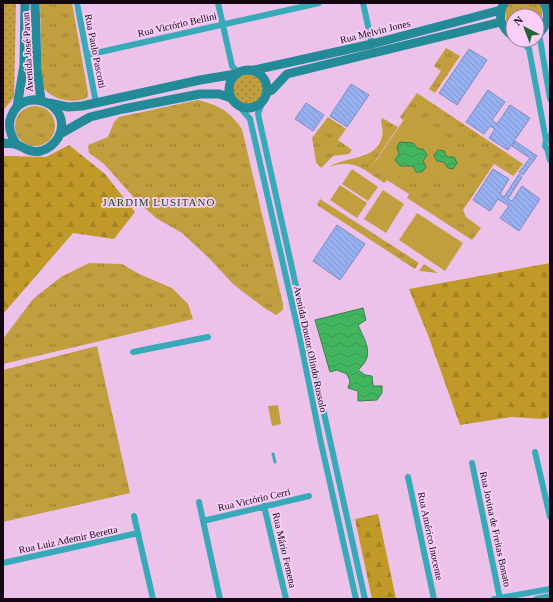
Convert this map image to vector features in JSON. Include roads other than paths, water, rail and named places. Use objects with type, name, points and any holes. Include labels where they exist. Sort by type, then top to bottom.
[{"type":"street","name":"Avenida José Pavan","points":[[15,110],[24,65],[25,3]]},
{"type":"street","name":"Avenida José Pavan","points":[[36,3],[36,68],[45,102]]},
{"type":"street","name":"Rua Paulo Pascotti","points":[[78,3],[96,103]]},
{"type":"street","points":[[218,3],[232,66],[237,73]]},
{"type":"street","name":"Rua Victório Bellini","points":[[87,55],[319,3]]},
{"type":"street","points":[[363,3],[372,44]]},
{"type":"street","points":[[544,3],[549,20]]},
{"type":"street","points":[[502,6],[501,22],[505,28]]},
{"type":"street","name":"Rua Melvin Jones","points":[[254,70],[372,44],[502,6]]},
{"type":"street","name":"Rua Melvin Jones","points":[[267,92],[272,90],[287,74],[501,22]]},
{"type":"street","points":[[528,48],[548,138],[546,146],[549,152],[550,160]]},
{"type":"street","points":[[541,48],[550,99]]},
{"type":"street","points":[[3,122],[24,102],[32,100],[68,107],[96,103],[237,73],[243,70],[254,70],[263,77],[267,87],[267,92],[262,102],[251,108],[239,106],[230,98],[219,94],[200,94],[90,117],[60,134]]},
{"type":"street","points":[[230,98],[229,85],[237,73]]},
{"type":"street","points":[[3,143],[17,145],[24,149],[41,151],[49,148],[56,142],[62,126],[60,117],[56,109],[45,102]]},
{"type":"street","name":"Avenida Doutor Olindo Russolo","points":[[262,102],[258,114],[365,599]]},
{"type":"street","name":"Avenida Doutor Olindo Russolo","points":[[239,106],[250,119],[299,334],[322,450],[356,599]]},
{"type":"street","points":[[15,110],[9,122],[10,130],[17,145]]},
{"type":"street","points":[[133,352],[208,337]]},
{"type":"street","points":[[307,376],[315,375]]},
{"type":"street","points":[[321,443],[330,441]]},
{"type":"street","points":[[322,450],[331,448]]},
{"type":"street","points":[[535,452],[550,517]]},
{"type":"street","name":"Rua Jovina de Freitas Bonato","points":[[472,463],[498,599]]},
{"type":"street","name":"Rua Américo Inocente","points":[[408,477],[434,599]]},
{"type":"street","name":"Rua Victório Cerri","points":[[203,521],[309,496]]},
{"type":"street","points":[[199,502],[220,599]]},
{"type":"street","name":"Rua Mário Femena","points":[[264,506],[286,599]]},
{"type":"street","points":[[134,516],[152,599]]},
{"type":"street","name":"Rua Luiz Ademir Beretta","points":[[3,563],[138,534]]},
{"type":"street","points":[[498,599],[550,589]]},
{"type":"street","points":[[536,599],[550,596]]},
{"type":"lane","points":[[273,454],[275,462]]},
{"type":"water","points":[[400,142],[413,143],[418,149],[423,149],[427,155],[423,161],[426,167],[422,172],[416,172],[413,166],[400,166],[395,160],[399,154],[397,147]]},
{"type":"water","points":[[438,150],[444,151],[447,157],[454,157],[457,163],[453,169],[448,168],[444,162],[437,161],[434,155]]},
{"type":"water","points":[[363,308],[366,320],[358,325],[366,343],[368,354],[358,370],[365,375],[372,376],[373,386],[382,386],[382,393],[377,400],[358,401],[358,391],[348,388],[350,381],[347,374],[337,370],[330,372],[315,320]]},
{"type":"district","name":"JARDIM LUSITANO","points":[[159,202]]}]
